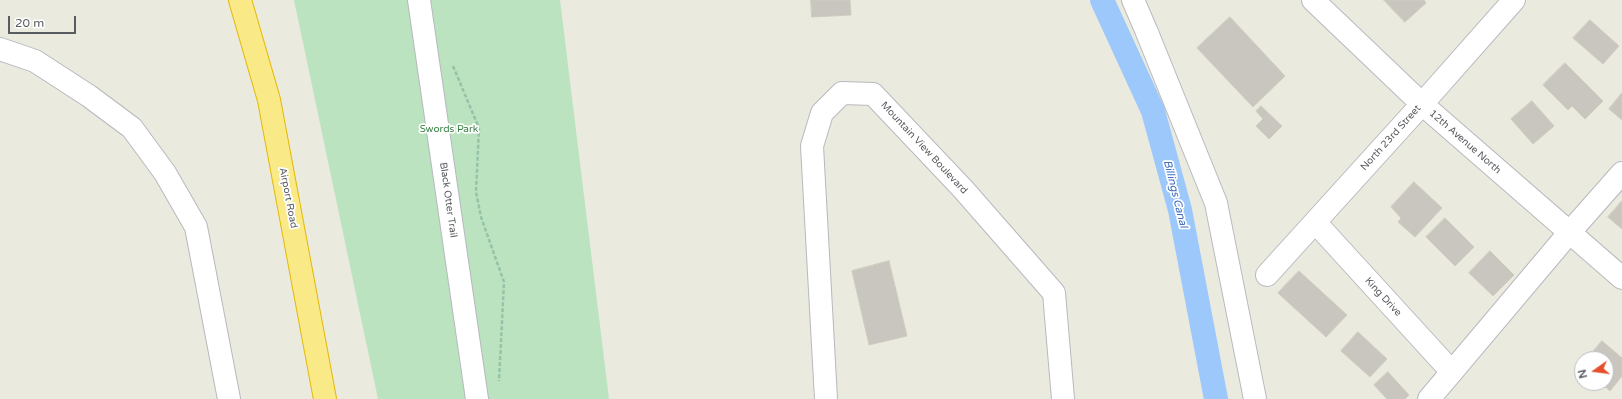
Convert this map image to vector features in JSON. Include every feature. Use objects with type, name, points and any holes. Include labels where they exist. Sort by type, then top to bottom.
[{"type":"highway","name":"Airport Road","points":[[240,0],[269,100],[325,399]]},
{"type":"street","name":"Black Otter Trail","points":[[419,0],[477,399]]},
{"type":"street","points":[[1133,0],[1216,203],[1255,399]]},
{"type":"street","name":"12th Avenue North","points":[[1313,0],[1422,104],[1622,278]]},
{"type":"street","name":"North 23rd Street","points":[[1267,275],[1514,0]]},
{"type":"street","points":[[0,49],[36,61],[89,96],[132,128],[165,173],[196,227],[229,399]]},
{"type":"street","name":"Mountain View Boulevard","points":[[826,399],[812,146],[822,113],[842,93],[873,94],[963,189],[1054,293],[1063,399]]},
{"type":"street","points":[[1429,399],[1569,233],[1622,173]]},
{"type":"street","name":"King Drive","points":[[1315,222],[1452,372]]},
{"type":"path","points":[[452,64],[479,128],[476,192],[481,217],[504,282],[499,383]]},
{"type":"green space","name":"Swords Park","points":[[294,0],[560,0],[609,399],[378,399]]},
{"type":"building","points":[[811,0],[850,0],[851,15],[812,17]]},
{"type":"building","points":[[1384,0],[1424,0],[1426,3],[1405,22]]},
{"type":"building","points":[[1230,17],[1285,76],[1253,107],[1197,48]]},
{"type":"building","points":[[1590,20],[1619,46],[1603,64],[1573,38]]},
{"type":"building","points":[[1565,63],[1603,101],[1585,119],[1572,106],[1568,110],[1543,85]]},
{"type":"building","points":[[1622,93],[1622,120],[1609,109]]},
{"type":"building","points":[[1532,101],[1554,126],[1533,144],[1511,119]]},
{"type":"building","points":[[1261,106],[1282,126],[1269,139],[1256,126],[1263,119],[1256,111]]},
{"type":"building","points":[[1414,182],[1442,208],[1415,237],[1398,222],[1401,218],[1391,207]]},
{"type":"building","points":[[1622,201],[1622,229],[1608,217]]},
{"type":"building","points":[[1445,218],[1474,247],[1455,266],[1426,237]]},
{"type":"building","points":[[1490,251],[1514,275],[1493,296],[1469,273]]},
{"type":"building","points":[[889,261],[907,336],[869,345],[852,271]]},
{"type":"building","points":[[1299,271],[1347,315],[1326,337],[1278,293]]},
{"type":"building","points":[[1358,332],[1387,359],[1370,377],[1341,351]]},
{"type":"building","points":[[1602,341],[1614,351],[1594,351]]},
{"type":"building","points":[[1614,351],[1622,358],[1622,376],[1614,386]]},
{"type":"building","points":[[1388,372],[1409,395],[1405,399],[1387,399],[1374,385]]},
{"type":"waterway","name":"Billings Canal","points":[[1102,0],[1153,111],[1180,210],[1216,399]]}]
